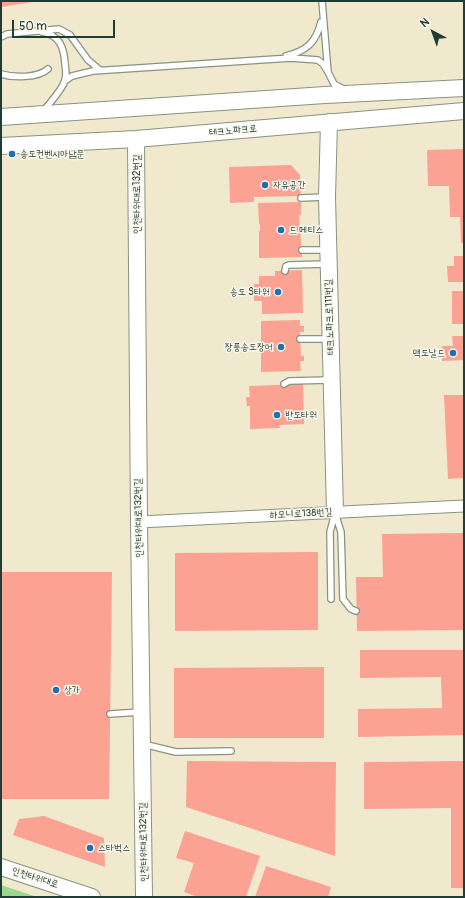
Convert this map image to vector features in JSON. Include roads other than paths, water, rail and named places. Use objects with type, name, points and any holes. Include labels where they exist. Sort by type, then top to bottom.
[{"type":"street","points":[[1,117],[464,88]]},
{"type":"street","name":"테크노파크로","points":[[1,146],[136,139],[464,111]]},
{"type":"street","name":"테크노파크로111번길","points":[[329,122],[327,197],[335,512]]},
{"type":"street","name":"인천타워대로132번길","points":[[136,139],[144,897]]},
{"type":"street","name":"하모니로138번길","points":[[139,522],[464,506]]},
{"type":"street","name":"인천타워대로","points":[[1,867],[92,897]]},
{"type":"lane","points":[[322,1],[328,72]]},
{"type":"lane","points":[[262,59],[290,55],[309,47],[317,36],[322,12]]},
{"type":"lane","points":[[1,37],[56,28],[63,30],[70,35],[91,64],[100,70],[105,71]]},
{"type":"lane","points":[[30,32],[48,33],[62,44],[65,59],[65,81]]},
{"type":"lane","points":[[41,114],[65,81],[72,76],[105,71],[262,59],[291,58],[318,60],[323,64],[334,84],[354,94]]},
{"type":"lane","points":[[1,74],[12,76],[35,74],[44,72],[48,69]]},
{"type":"lane","points":[[301,198],[327,197]]},
{"type":"lane","points":[[302,250],[328,257]]},
{"type":"lane","points":[[285,270],[286,266],[290,264],[328,257]]},
{"type":"lane","points":[[300,339],[331,338]]},
{"type":"lane","points":[[284,384],[288,381],[332,380]]},
{"type":"lane","points":[[331,599],[330,532],[335,512]]},
{"type":"lane","points":[[335,512],[341,532],[343,600],[351,609],[356,611]]},
{"type":"lane","points":[[110,714],[142,711]]},
{"type":"lane","points":[[142,744],[176,752],[231,752]]},
{"type":"place","name":"송도컨벤시아남문","points":[[12,154]]},
{"type":"place","name":"자유공간","points":[[265,185]]},
{"type":"place","name":"드 메티스","points":[[281,230]]},
{"type":"place","name":"송도 S타워","points":[[278,292]]},
{"type":"place","name":"장풍송도장어","points":[[281,347]]},
{"type":"place","name":"맥도날드","points":[[453,353]]},
{"type":"place","name":"반도타워","points":[[277,415]]},
{"type":"place","name":"상가","points":[[56,690]]},
{"type":"place","name":"스타벅스","points":[[90,848]]}]
